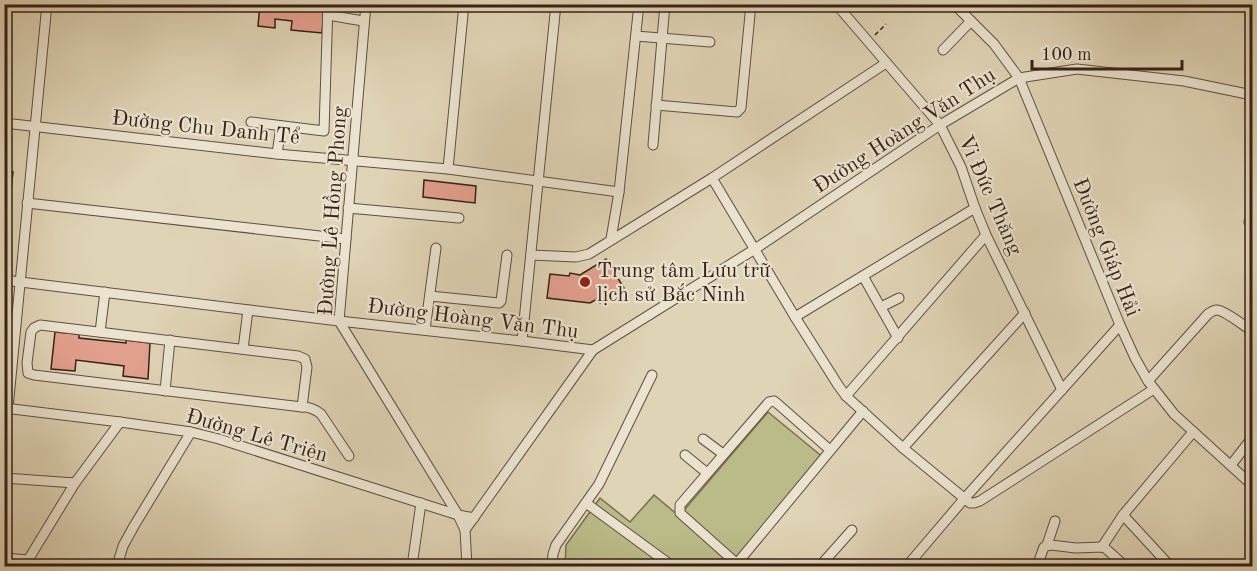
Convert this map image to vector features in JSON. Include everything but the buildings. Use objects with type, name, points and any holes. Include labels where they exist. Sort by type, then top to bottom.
[{"type":"street","points":[[6,408],[47,4]]},
{"type":"street","points":[[251,122],[324,130],[328,4]]},
{"type":"street","name":"Đường Lê Hồng Phong","points":[[366,4],[339,321],[458,515],[465,530],[467,567]]},
{"type":"street","points":[[448,169],[464,4]]},
{"type":"street","points":[[522,341],[556,4]]},
{"type":"street","points":[[612,240],[639,4]]},
{"type":"street","points":[[653,145],[665,4]]},
{"type":"street","points":[[656,105],[740,111],[751,4]]},
{"type":"street","name":"Vi Đức Thăng","points":[[836,4],[940,125],[961,167],[986,235],[1062,390]]},
{"type":"street","name":"Đường Giáp Hải","points":[[954,4],[994,44],[1019,78],[1120,326],[1151,385],[1174,414],[1252,485]]},
{"type":"street","points":[[328,15],[363,21]]},
{"type":"street","points":[[943,50],[971,21]]},
{"type":"street","points":[[636,36],[711,42]]},
{"type":"street","points":[[531,255],[584,256],[712,178],[886,63]]},
{"type":"street","name":"Đường Hoàng Văn Thụ","points":[[4,280],[593,350],[755,249],[940,125],[1019,78],[1077,69],[1184,81],[1252,95]]},
{"type":"street","name":"Đường Chu Danh Tể","points":[[4,123],[352,161],[448,169],[619,192]]},
{"type":"street","points":[[277,153],[281,126]]},
{"type":"street","points":[[712,178],[795,317],[846,396],[903,448],[970,503],[980,501],[1151,385],[1208,314],[1214,310],[1219,310],[1252,331]]},
{"type":"street","points":[[27,203],[346,239]]},
{"type":"street","points":[[348,208],[459,218]]},
{"type":"street","points":[[795,317],[975,208]]},
{"type":"street","points":[[1252,215],[1249,222],[1252,224]]},
{"type":"street","points":[[846,396],[986,235]]},
{"type":"street","points":[[425,330],[436,248]]},
{"type":"street","points":[[430,296],[499,303],[507,255]]},
{"type":"street","points":[[863,276],[898,338]]},
{"type":"street","points":[[100,332],[105,292]]},
{"type":"street","points":[[881,307],[899,298]]},
{"type":"street","points":[[243,349],[248,310]]},
{"type":"street","points":[[903,448],[1025,313]]},
{"type":"street","points":[[302,407],[307,368],[305,359],[298,356],[40,325],[31,332],[28,373],[165,391],[302,407],[309,407],[321,414],[349,456]]},
{"type":"street","points":[[907,567],[964,499],[1120,326]]},
{"type":"street","points":[[165,391],[170,340]]},
{"type":"street","points":[[465,530],[593,350]]},
{"type":"street","points":[[552,567],[556,545],[598,484],[652,375]]},
{"type":"street","points":[[830,450],[774,401],[768,402],[680,505],[680,513],[735,562],[739,561],[863,411]]},
{"type":"street","name":"Đường Lê Triện","points":[[6,408],[191,432],[474,518]]},
{"type":"street","points":[[4,558],[27,563],[75,483],[120,422]]},
{"type":"street","points":[[117,567],[123,546],[191,432]]},
{"type":"street","points":[[1102,547],[1123,515],[1193,432]]},
{"type":"street","points":[[1231,465],[1252,438]]},
{"type":"street","points":[[703,439],[723,454]]},
{"type":"street","points":[[685,455],[707,473]]},
{"type":"street","points":[[4,478],[75,483]]},
{"type":"street","points":[[412,567],[421,503]]},
{"type":"street","points":[[586,503],[672,567]]},
{"type":"street","points":[[1123,515],[1170,567]]},
{"type":"street","points":[[1037,567],[1055,521]]},
{"type":"street","points":[[826,565],[852,530]]},
{"type":"street","points":[[1047,545],[1076,548],[1102,547],[1125,567]]},
{"type":"path","points":[[869,42],[886,24]]},
{"type":"green space","points":[[768,412],[824,458],[737,566],[565,566],[566,545],[600,498],[630,522],[654,495],[679,516]]},
{"type":"place","name":"Trung tâm Lưu trữ lịch sử Bắc Ninh","points":[[585,282]]}]
